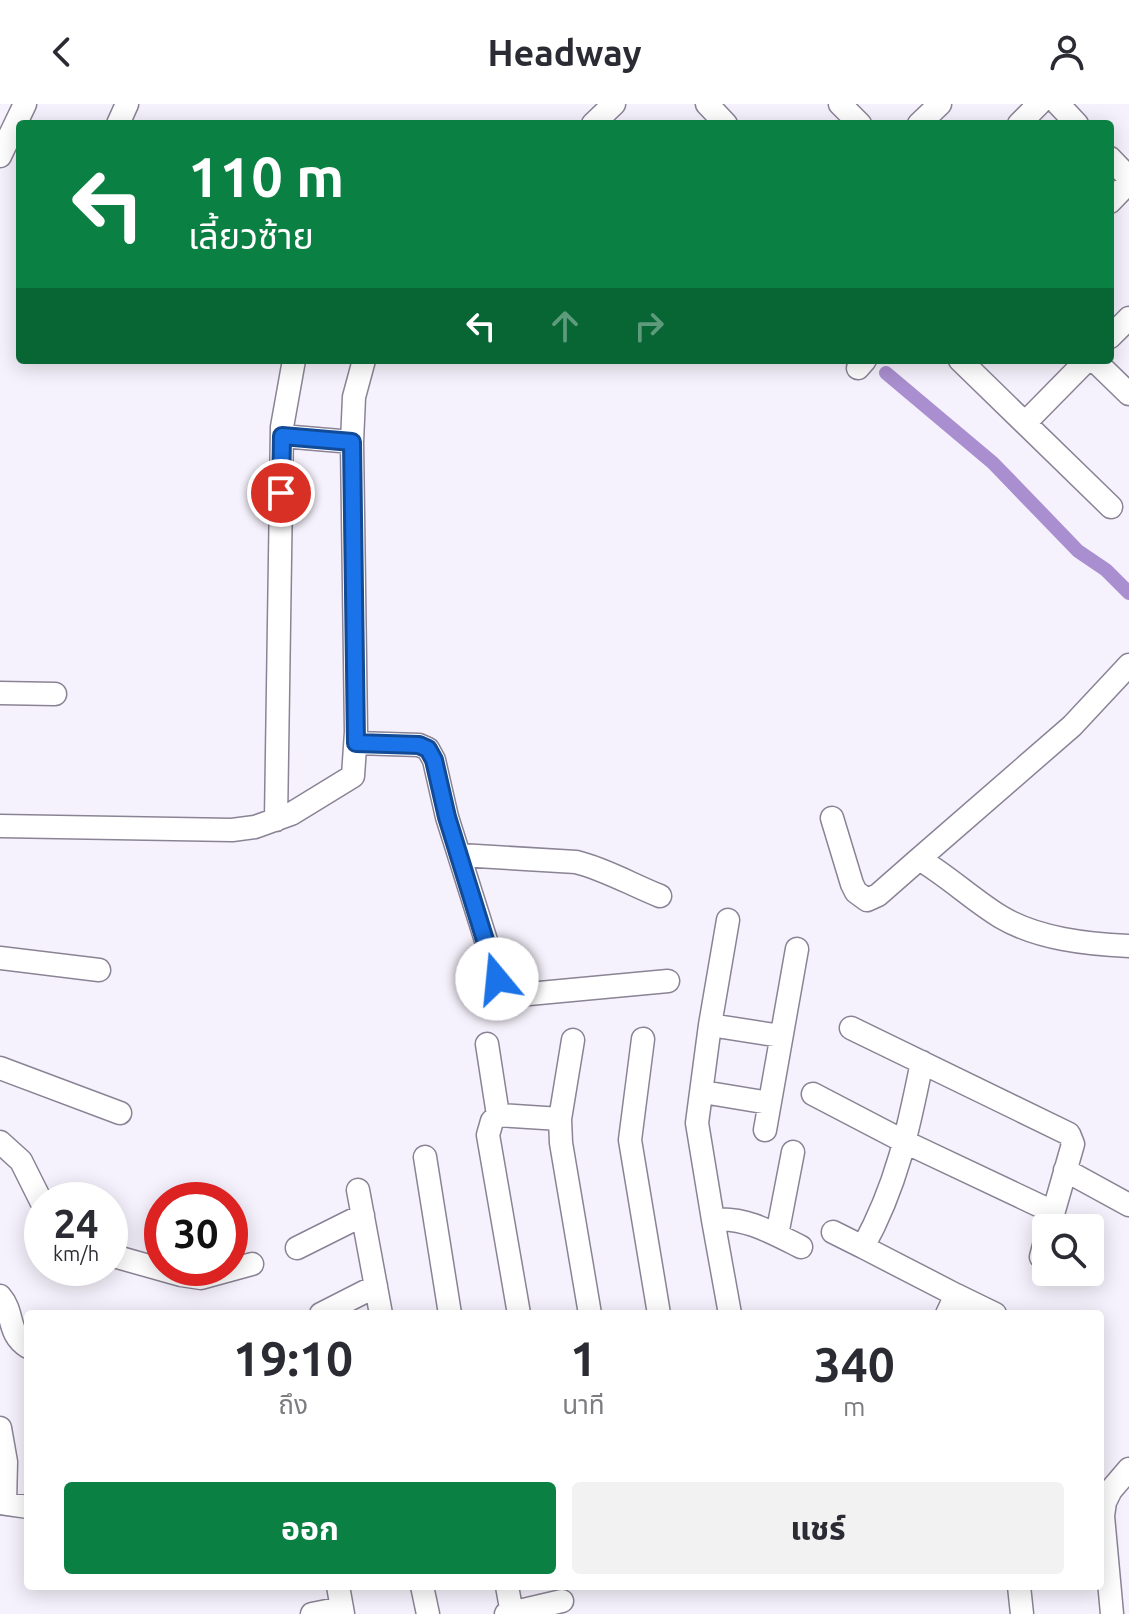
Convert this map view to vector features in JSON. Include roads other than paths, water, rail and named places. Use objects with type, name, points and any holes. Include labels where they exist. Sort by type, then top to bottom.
[{"type":"street","points":[[598,120],[614,104]]},
{"type":"street","points":[[707,104],[722,120]]},
{"type":"street","points":[[840,104],[856,120]]},
{"type":"street","points":[[1023,120],[1039,104]]},
{"type":"street","points":[[1058,104],[1073,120]]},
{"type":"street","points":[[923,120],[937,105]]},
{"type":"street","points":[[0,156],[16,123]]},
{"type":"street","points":[[1114,163],[1129,180],[1114,197]]},
{"type":"street","points":[[1114,333],[1129,318]]},
{"type":"street","points":[[276,820],[282,436],[293,364]]},
{"type":"street","points":[[0,826],[221,831],[276,820],[350,780],[356,772],[352,442],[354,397],[363,364]]},
{"type":"street","points":[[964,364],[1111,507]]},
{"type":"street","points":[[1025,423],[1083,364]]},
{"type":"street","points":[[1098,364],[1129,394]]},
{"type":"street","points":[[282,436],[352,442]]},
{"type":"street","points":[[832,818],[856,892],[867,900],[878,895],[1072,726],[1129,665]]},
{"type":"street","points":[[0,693],[55,694]]},
{"type":"street","points":[[356,743],[419,745],[428,749],[434,760],[447,817],[501,988],[518,995],[668,981]]},
{"type":"street","points":[[460,855],[576,862],[593,866],[616,879],[660,896]]},
{"type":"street","points":[[919,859],[1002,917],[1027,929],[1048,936],[1129,946]]},
{"type":"street","points":[[728,920],[697,1123],[729,1310]]},
{"type":"street","points":[[765,1130],[797,949]]},
{"type":"street","points":[[0,958],[99,970]]},
{"type":"street","points":[[710,1025],[781,1036]]},
{"type":"street","points":[[851,1028],[1069,1134],[1073,1144],[1053,1214]]},
{"type":"street","points":[[643,1039],[630,1140],[658,1310]]},
{"type":"street","points":[[573,1040],[560,1119],[561,1143],[589,1310]]},
{"type":"street","points":[[487,1044],[498,1115]]},
{"type":"street","points":[[863,1247],[886,1204],[905,1142],[922,1062]]},
{"type":"street","points":[[0,1068],[120,1113]]},
{"type":"street","points":[[703,1092],[769,1103]]},
{"type":"street","points":[[813,1094],[1040,1214]]},
{"type":"street","points":[[518,1310],[488,1135],[492,1121],[498,1115],[560,1119]]},
{"type":"street","points":[[0,1142],[21,1161],[32,1182]]},
{"type":"street","points":[[777,1235],[793,1152]]},
{"type":"street","points":[[425,1157],[449,1310]]},
{"type":"street","points":[[1065,1170],[1129,1205]]},
{"type":"street","points":[[358,1190],[380,1310]]},
{"type":"street","points":[[297,1248],[363,1215]]},
{"type":"street","points":[[713,1220],[737,1220],[801,1247]]},
{"type":"street","points":[[833,1232],[863,1247],[952,1305],[976,1310]]},
{"type":"street","points":[[128,1260],[201,1278],[252,1264]]},
{"type":"street","points":[[329,1310],[376,1286]]},
{"type":"street","points":[[0,1296],[17,1339],[24,1344]]},
{"type":"street","points":[[0,1428],[6,1462],[2,1503],[24,1506]]},
{"type":"street","points":[[1104,1509],[1105,1502],[1129,1469]]},
{"type":"street","points":[[1104,1527],[1112,1614]]},
{"type":"street","points":[[423,1590],[428,1614]]},
{"type":"street","points":[[507,1590],[510,1614],[562,1601]]},
{"type":"street","points":[[1019,1590],[1022,1614]]},
{"type":"street","points":[[312,1614],[341,1603]]},
{"type":"waterway","points":[[886,373],[993,463],[1078,551],[1106,570],[1129,593]]}]
